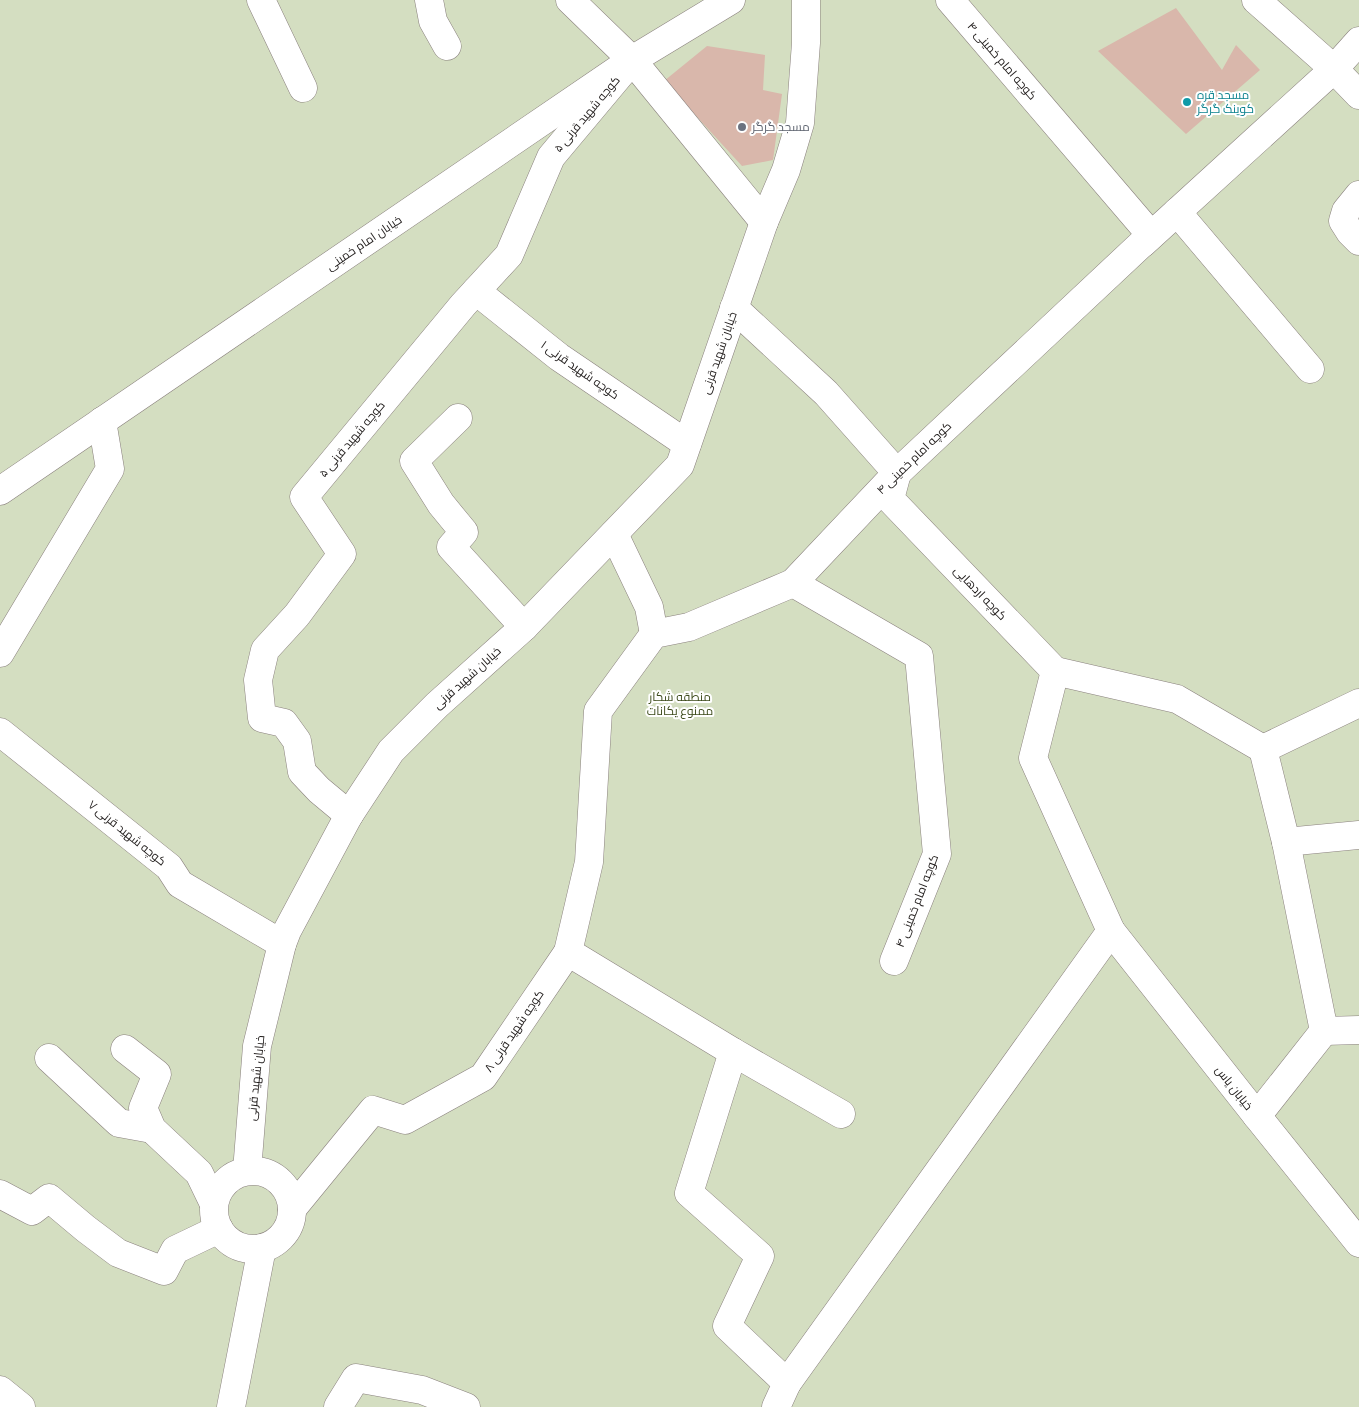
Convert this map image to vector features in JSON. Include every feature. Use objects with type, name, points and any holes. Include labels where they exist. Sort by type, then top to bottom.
[{"type":"street","points":[[261,0],[304,88]]},
{"type":"street","points":[[429,0],[433,21],[447,46]]},
{"type":"street","points":[[570,0],[632,60],[764,222]]},
{"type":"street","name":"خیابان امام خمینی","points":[[0,491],[632,60],[731,0]]},
{"type":"street","name":"خیابان شهید قرنی","points":[[247,1171],[257,1046],[282,944],[287,931],[349,815],[391,751],[437,705],[524,627],[680,466],[764,222],[786,170],[800,123],[806,43],[806,0]]},
{"type":"street","name":"کوچه امام خمینی ۴","points":[[894,961],[937,854],[919,656],[793,583],[897,473],[1151,235],[950,0]]},
{"type":"street","points":[[1256,0],[1359,95]]},
{"type":"street","points":[[1143,243],[1334,70],[1359,41]]},
{"type":"street","name":"کوچه شهید قرنی ۵","points":[[349,815],[319,790],[302,772],[296,741],[284,723],[262,718],[258,680],[265,650],[297,615],[342,554],[304,497],[476,291],[509,255],[551,158],[632,60]]},
{"type":"street","points":[[1359,195],[1346,211],[1343,221],[1359,241]]},
{"type":"street","points":[[1177,212],[1310,369]]},
{"type":"street","name":"کوچه شهید قرنی ۱","points":[[476,291],[559,358],[687,444]]},
{"type":"street","points":[[734,308],[826,393],[897,473]]},
{"type":"street","points":[[458,418],[414,461],[441,504],[464,532],[451,547],[524,627]]},
{"type":"street","points":[[0,653],[110,469],[102,421]]},
{"type":"street","name":"کوچه اردهایی","points":[[897,473],[890,499],[1055,672]]},
{"type":"street","points":[[614,534],[649,607],[654,634]]},
{"type":"street","points":[[793,583],[689,627],[654,634],[598,711],[589,862],[568,952],[733,1052],[841,1114]]},
{"type":"street","points":[[733,1052],[689,1193],[760,1256],[727,1326],[782,1395],[1111,931],[1033,758],[1055,672],[1177,699],[1263,749],[1286,842],[1324,1031]]},
{"type":"street","points":[[1263,749],[1359,703]]},
{"type":"street","name":"کوچه شهید قرنی ۷","points":[[0,732],[169,867],[180,884],[282,944]]},
{"type":"street","points":[[1286,842],[1359,836]]},
{"type":"street","name":"خیابان یاس","points":[[1111,931],[1256,1116],[1359,1243]]},
{"type":"street","name":"کوچه شهید قرنی ۸","points":[[292,1209],[373,1110],[406,1120],[483,1077],[568,952]]},
{"type":"street","points":[[1256,1116],[1324,1031],[1359,1030]]},
{"type":"street","points":[[0,1194],[32,1211],[49,1198],[118,1253],[164,1271],[175,1250],[216,1217],[217,1192],[225,1182],[235,1174],[247,1171],[261,1171],[273,1176],[283,1185],[289,1196],[292,1209],[290,1222],[284,1234],[262,1248],[238,1246],[227,1239],[216,1217],[199,1173],[152,1129],[142,1108],[157,1074],[125,1049]]},
{"type":"street","points":[[49,1058],[119,1123],[152,1129]]},
{"type":"street","points":[[231,1407],[262,1248]]},
{"type":"street","points":[[338,1407],[356,1378],[422,1390],[466,1407]]},
{"type":"street","points":[[0,1390],[21,1407]]},
{"type":"green space","name":"منطقه شکار ممنوع یکانات","points":[[0,0],[1359,0],[1359,1407],[0,1407]]},
{"type":"building","name":"مسجد قره کوینک گرگر","points":[[1176,8],[1222,70],[1236,45],[1260,70],[1186,134],[1098,51]]},
{"type":"building","name":"مسجد گرگر","points":[[707,46],[765,55],[763,90],[782,94],[773,160],[742,166],[664,81]]},
{"type":"place","name":"مسجد قره کوینک گرگر","points":[[1187,102]]},
{"type":"place","name":"مسجد گرگر","points":[[742,127]]}]
